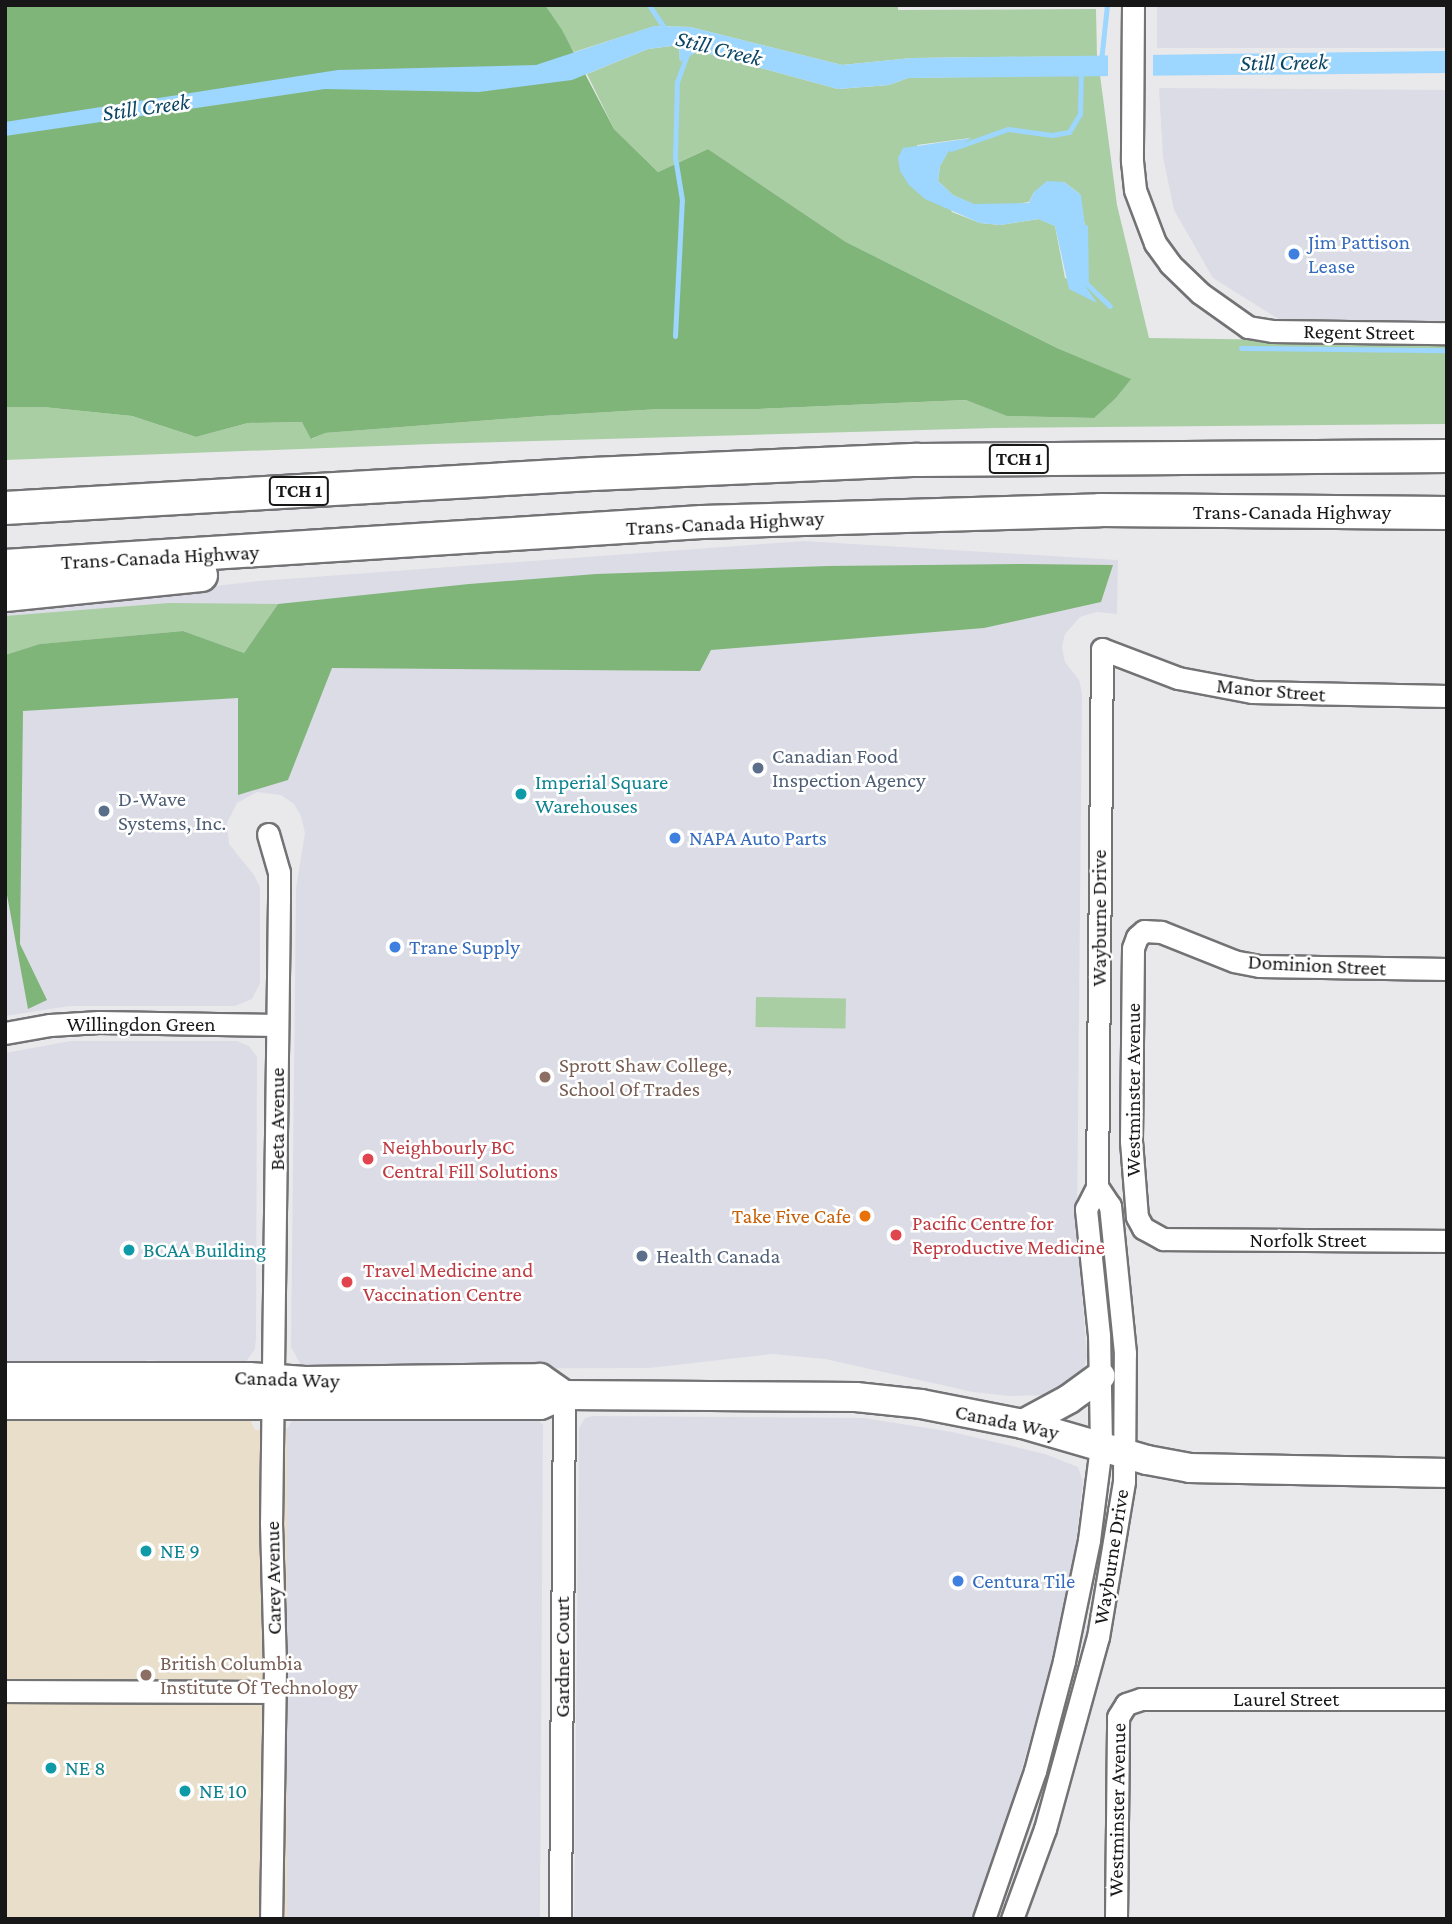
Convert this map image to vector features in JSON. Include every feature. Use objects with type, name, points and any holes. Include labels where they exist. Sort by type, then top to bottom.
[{"type":"highway","name":"TCH 1","points":[[5,508],[578,475],[918,460],[1447,456]]},
{"type":"highway","name":"Trans-Canada Highway","points":[[5,566],[702,522],[1073,511],[1447,513]]},
{"type":"highway","points":[[5,596],[234,571],[410,542]]},
{"type":"main road","points":[[1023,1424],[1069,1399],[1101,1376]]},
{"type":"main road","name":"Canada Way","points":[[5,1377],[274,1392]]},
{"type":"main road","name":"Canada Way","points":[[5,1405],[274,1392],[304,1381],[540,1378],[564,1395],[856,1397],[921,1404],[1023,1424],[1190,1468],[1447,1473]]},
{"type":"street","name":"Regent Street","points":[[1133,5],[1135,190],[1155,243],[1170,264],[1223,310],[1248,327],[1272,331],[1447,333]]},
{"type":"street","name":"Manor Street","points":[[1102,649],[1178,678],[1252,692],[1447,696]]},
{"type":"street","name":"Wayburne Drive","points":[[1012,1919],[1045,1829],[1098,1637],[1124,1481],[1113,1449],[1101,1376],[1086,1209],[1097,1186],[1102,649]]},
{"type":"street","name":"Beta Avenue","points":[[268,834],[279,873],[274,1392]]},
{"type":"street","name":"Dominion Street","points":[[1151,930],[1234,961],[1259,966],[1447,969]]},
{"type":"street","name":"Westminster Avenue","points":[[1151,930],[1137,937],[1133,948],[1132,1175],[1139,1223],[1157,1237],[1170,1240]]},
{"type":"street","name":"Willingdon Green","points":[[5,1033],[88,1022],[278,1025]]},
{"type":"street","name":"Wayburne Drive","points":[[984,1919],[1017,1827],[1053,1706],[1089,1541],[1113,1449],[1125,1353],[1110,1206],[1097,1186]]},
{"type":"street","name":"Norfolk Street","points":[[1170,1240],[1447,1241]]},
{"type":"street","name":"Carey Avenue","points":[[271,1919],[275,1692],[271,1523],[274,1392]]},
{"type":"street","name":"Gardner Court","points":[[561,1919],[564,1395]]},
{"type":"street","points":[[5,1691],[275,1692]]},
{"type":"street","name":"Laurel Street","points":[[1126,1704],[1141,1699],[1447,1699]]},
{"type":"street","name":"Westminster Avenue","points":[[1115,1919],[1118,1717],[1126,1704]]},
{"type":"shaded area","points":[[1157,5],[1447,5],[1447,48],[1157,48]]},
{"type":"shaded area","points":[[1159,88],[1447,90],[1447,323],[1283,322],[1213,278],[1174,210],[1163,157]]},
{"type":"shaded area","points":[[804,541],[1118,560],[1117,614],[1096,612],[1080,617],[1065,634],[1062,647],[1065,662],[1079,680],[1082,693],[1077,1231],[1087,1356],[1082,1375],[1054,1395],[1009,1396],[973,1392],[825,1359],[772,1354],[649,1368],[319,1369],[301,1365],[291,1347],[296,888],[305,833],[301,816],[294,804],[281,795],[257,792],[237,803],[227,823],[229,844],[254,875],[260,887],[260,983],[252,999],[235,1006],[69,1006],[5,1016],[5,611],[259,581]]},
{"type":"shaded area","points":[[71,1041],[237,1041],[249,1046],[257,1057],[256,1338],[255,1349],[245,1363],[213,1367],[149,1360],[118,1367],[5,1368],[5,1053]]},
{"type":"shaded area","name":"British Columbia Institute Of Technology","points":[[5,1414],[249,1417],[255,1430],[287,1429],[287,1919],[5,1919]]},
{"type":"shaded area","points":[[294,1417],[537,1418],[543,1425],[540,1919],[287,1919],[287,1429]]},
{"type":"shaded area","points":[[585,1418],[864,1418],[952,1432],[1045,1454],[1078,1467],[1083,1482],[1076,1543],[1054,1657],[996,1858],[971,1919],[574,1919],[579,1428]]},
{"type":"green space","points":[[5,5],[545,5],[562,30],[614,129],[658,172],[708,149],[846,242],[1057,348],[1131,379],[1116,398],[1094,418],[1007,416],[966,400],[758,409],[660,409],[542,416],[325,433],[311,439],[302,422],[248,423],[196,437],[132,416],[43,407],[5,407]]},
{"type":"green space","points":[[545,5],[898,5],[898,10],[1096,9],[1097,56],[912,58],[842,65],[690,27],[655,26],[574,52]]},
{"type":"green space","points":[[679,45],[680,61],[698,51],[838,89],[889,85],[908,78],[1100,75],[1117,205],[1149,338],[1447,342],[1447,424],[994,428],[432,444],[5,460],[5,407],[43,407],[132,416],[196,437],[248,423],[303,422],[312,439],[324,433],[542,416],[660,409],[758,409],[967,400],[1008,416],[1093,418],[1116,398],[1130,379],[1057,348],[846,242],[708,149],[658,172],[614,129],[587,74],[648,49]],"holes":[[[970,138],[949,150],[940,166],[938,181],[953,195],[973,204],[1004,206],[1029,202],[1034,192],[1064,182],[1080,194],[1085,227],[1084,284],[1065,278],[1055,226],[1039,219],[1000,225],[980,223],[952,212],[917,145]]]},
{"type":"green space","points":[[1113,565],[1101,602],[984,628],[711,650],[700,671],[332,668],[288,780],[238,795],[238,698],[23,711],[20,944],[47,1000],[28,1009],[5,884],[5,655],[40,644],[183,631],[244,653],[278,604],[469,584],[596,574],[828,566]]},
{"type":"green space","points":[[169,603],[278,604],[244,653],[183,631],[41,644],[5,655],[5,616]]},
{"type":"green space","points":[[756,997],[846,999],[845,1029],[755,1027]]},
{"type":"water","name":"Still Creek","points":[[654,26],[690,27],[842,65],[912,58],[1447,51],[1447,73],[908,78],[889,85],[838,89],[698,51],[680,62],[679,45],[648,49],[572,80],[479,92],[325,89],[5,136],[5,122],[338,70],[536,65]]},
{"type":"water","points":[[972,138],[949,151],[940,166],[938,181],[953,195],[974,204],[1029,203],[1034,192],[1047,181],[1064,182],[1081,195],[1085,227],[1084,284],[1097,303],[1069,289],[1055,226],[1038,219],[1000,225],[980,223],[925,199],[909,185],[900,171],[898,158],[903,148]]},
{"type":"pier","points":[[1108,52],[1153,52],[1153,79],[1108,79]]},
{"type":"waterway","name":"Still Creek","points":[[649,5],[667,32]]},
{"type":"waterway","points":[[1101,61],[1107,5]]},
{"type":"waterway","name":"Still Creek","points":[[675,336],[682,200],[675,157],[677,82],[688,52]]},
{"type":"waterway","points":[[951,149],[1008,129],[1052,135],[1069,132],[1080,114],[1081,68]]},
{"type":"waterway","points":[[1080,225],[1085,227],[1086,283],[1110,306]]},
{"type":"waterway","points":[[1241,348],[1447,350]]},
{"type":"place","name":"Jim Pattison Lease","points":[[1294,254]]},
{"type":"place","name":"Canadian Food Inspection Agency","points":[[758,768]]},
{"type":"place","name":"Imperial Square Warehouses","points":[[521,794]]},
{"type":"place","name":"D-Wave Systems, Inc.","points":[[104,811]]},
{"type":"place","name":"NAPA Auto Parts","points":[[675,838]]},
{"type":"place","name":"Trane Supply","points":[[395,947]]},
{"type":"place","name":"Sprott Shaw College, School Of Trades","points":[[545,1077]]},
{"type":"place","name":"Neighbourly BC Central Fill Solutions","points":[[368,1159]]},
{"type":"place","name":"Take Five Cafe","points":[[865,1216]]},
{"type":"place","name":"Pacific Centre for Reproductive Medicine","points":[[896,1235]]},
{"type":"place","name":"BCAA Building","points":[[129,1250]]},
{"type":"place","name":"Health Canada","points":[[642,1256]]},
{"type":"place","name":"Travel Medicine and Vaccination Centre","points":[[347,1282]]},
{"type":"place","name":"NE 9","points":[[146,1551]]},
{"type":"place","name":"Centura Tile","points":[[958,1581]]},
{"type":"place","name":"British Columbia Institute Of Technology","points":[[146,1675]]},
{"type":"place","name":"NE 8","points":[[51,1768]]},
{"type":"place","name":"NE 10","points":[[185,1791]]}]
